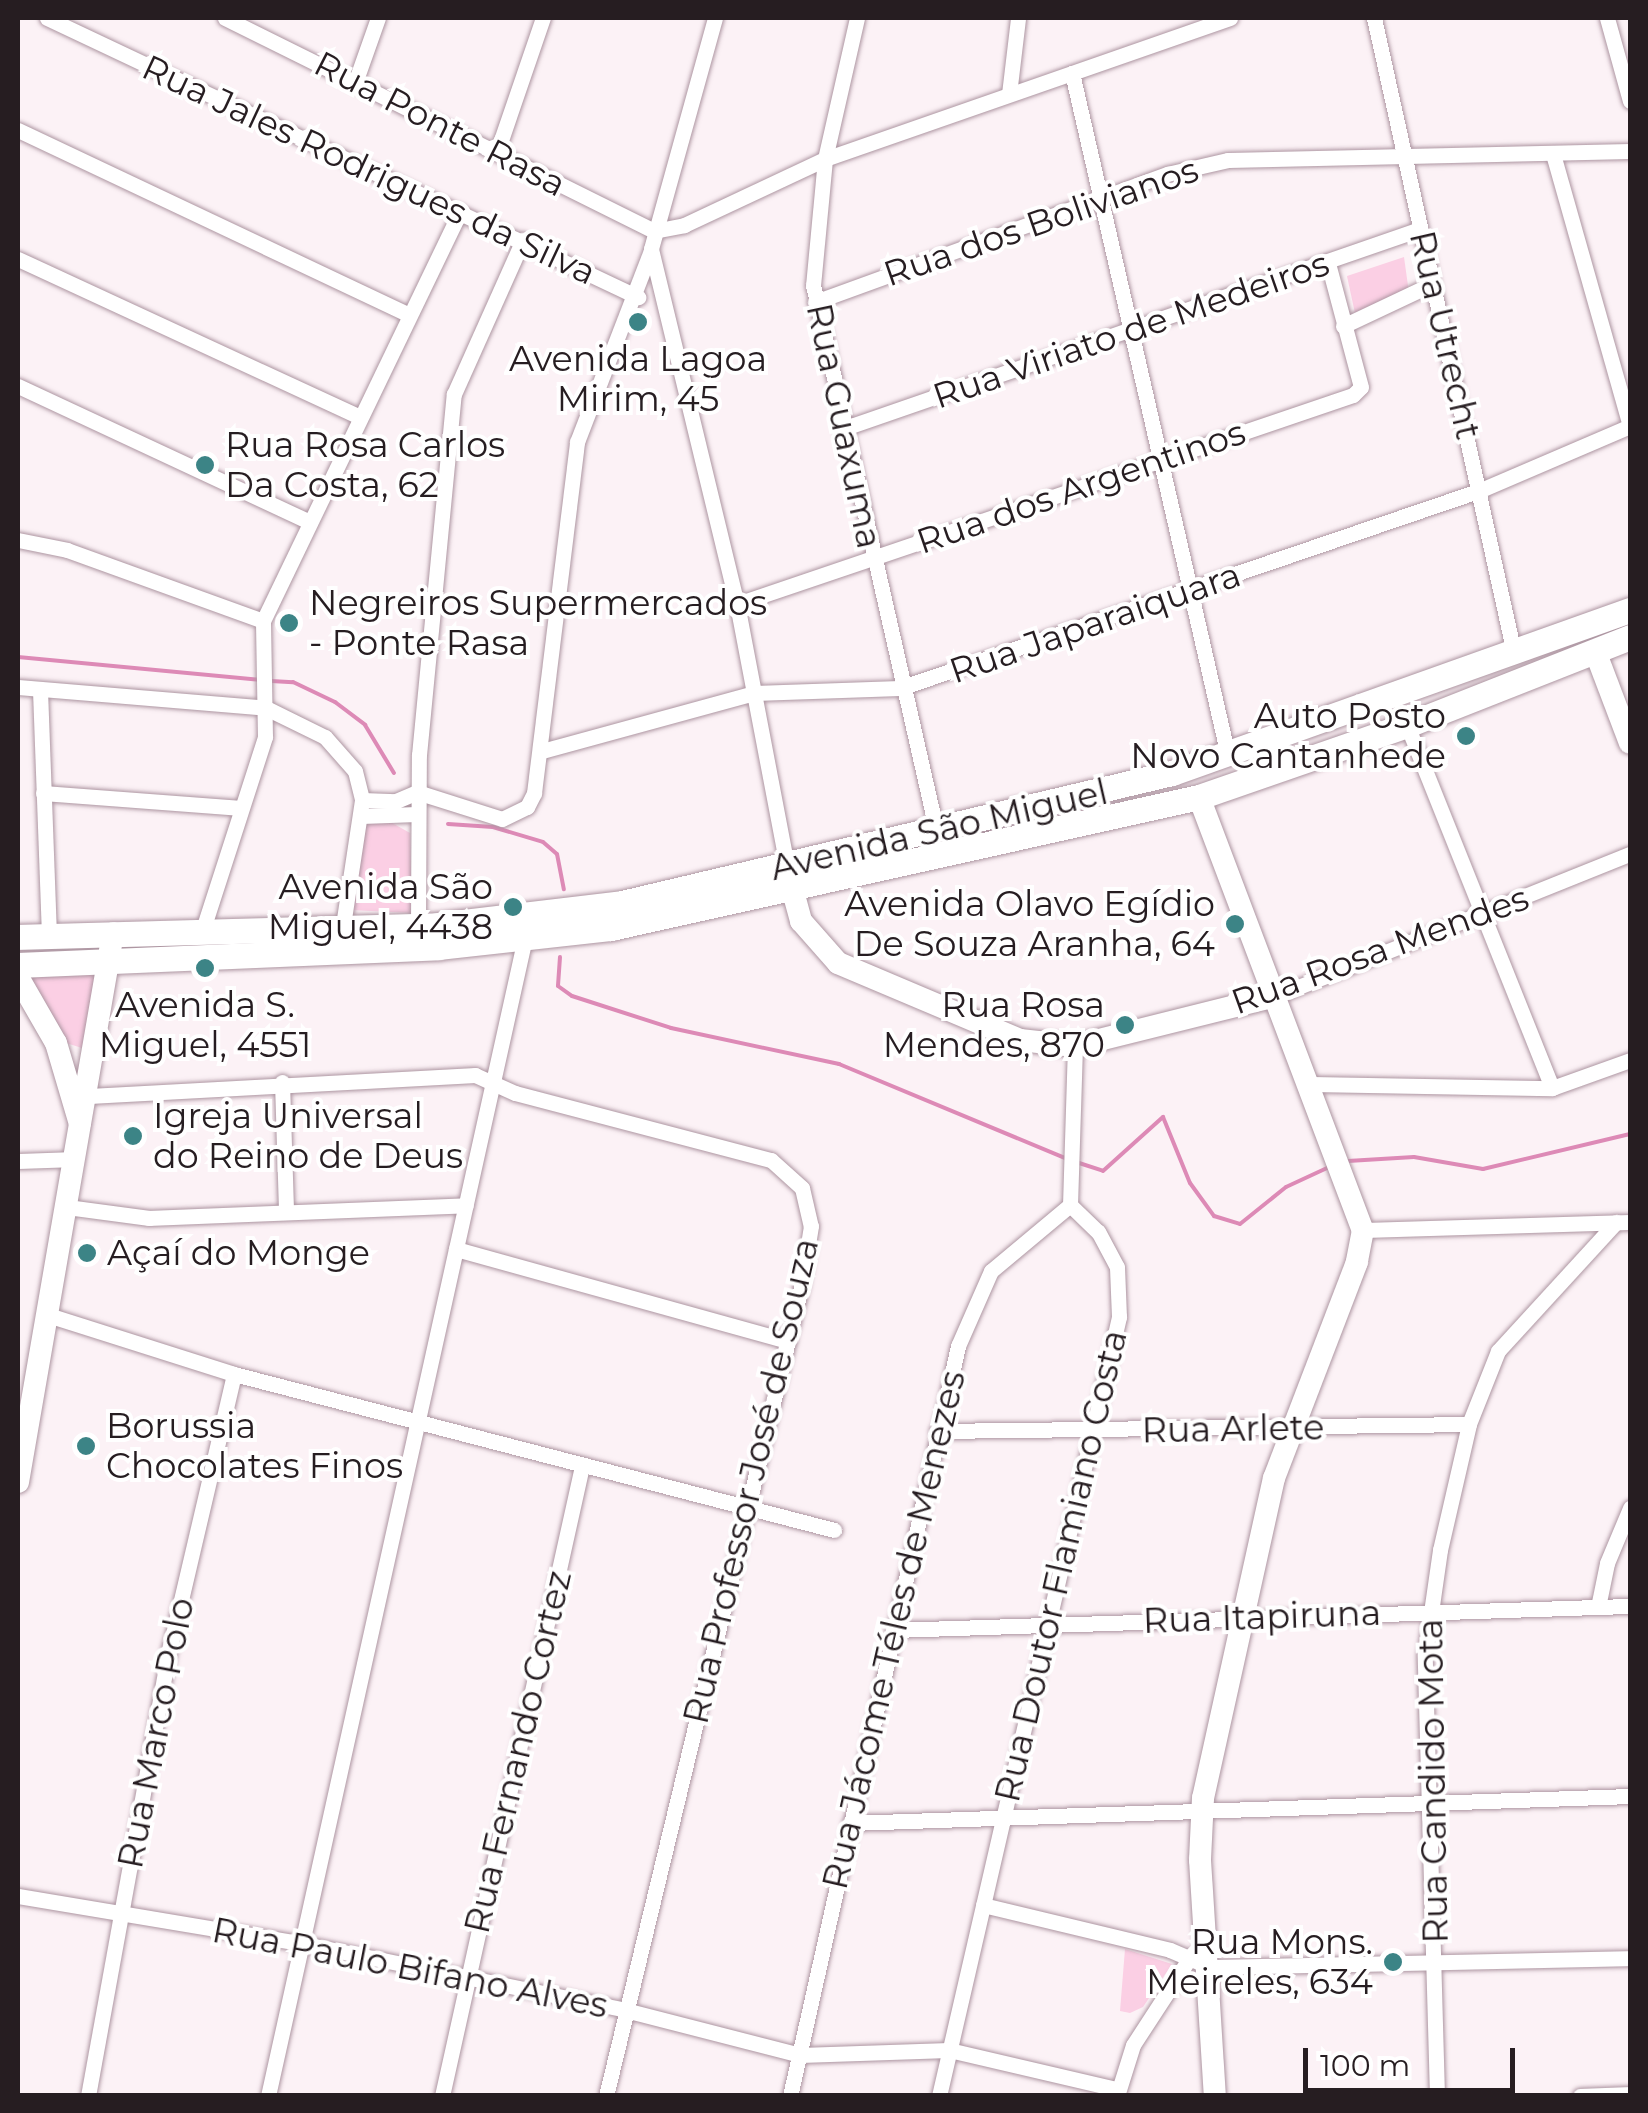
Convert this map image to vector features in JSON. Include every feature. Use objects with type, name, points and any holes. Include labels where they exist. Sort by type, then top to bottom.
[{"type":"main road","name":"Avenida São Miguel","points":[[18,964],[524,942],[788,878],[937,833],[1228,756],[1630,610]]},
{"type":"main road","name":"Avenida São Miguel","points":[[19,939],[342,924],[418,925],[575,912],[788,878],[1199,797],[1407,726],[1630,637]]},
{"type":"main road","points":[[1595,652],[1630,743]]},
{"type":"main road","points":[[1215,2096],[1200,1962],[1202,1809],[1242,1619],[1290,1428],[1358,1262],[1363,1230],[1344,1168],[1199,797],[1198,776],[1261,746]]},
{"type":"main road","name":"Rua Rosa Mendes","points":[[788,878],[812,937],[850,970],[979,1027],[1075,1046],[1276,996]]},
{"type":"main road","points":[[18,1482],[99,1041],[113,933]]},
{"type":"main road","points":[[18,977],[56,1042],[81,1128]]},
{"type":"main road","points":[[56,1042],[79,1050],[99,1041]]},
{"type":"street","name":"Rua Jales Rodrigues da Silva","points":[[46,18],[638,297]]},
{"type":"street","name":"Rua Ponte Rasa","points":[[225,18],[654,231]]},
{"type":"street","points":[[356,80],[378,18]]},
{"type":"street","points":[[497,152],[543,18]]},
{"type":"street","points":[[361,808],[417,792],[487,819],[516,815],[534,793],[577,442],[638,297],[715,18]]},
{"type":"street","name":"Rua Guaxuma","points":[[858,18],[824,159],[812,255],[816,302],[900,688],[937,833]]},
{"type":"street","points":[[1009,94],[1018,18]]},
{"type":"street","points":[[654,231],[684,225],[824,159],[1072,73],[1190,24],[1230,18]]},
{"type":"street","name":"Rua Utrecht","points":[[1374,18],[1514,653]]},
{"type":"street","points":[[1606,18],[1630,102]]},
{"type":"street","points":[[1072,73],[1132,330],[1187,593],[1228,756]]},
{"type":"street","points":[[18,130],[410,315]]},
{"type":"street","name":"Rua dos Bolivianos","points":[[816,302],[1100,198],[1228,160],[1630,151]]},
{"type":"street","points":[[1553,154],[1630,427]]},
{"type":"street","points":[[204,929],[265,737],[263,621],[460,212]]},
{"type":"street","name":"Rua Viriato de Medeiros","points":[[842,430],[1420,228]]},
{"type":"street","points":[[418,925],[417,792],[454,394],[523,240]]},
{"type":"street","points":[[651,249],[737,604],[788,878]]},
{"type":"street","points":[[18,259],[360,417]]},
{"type":"street","points":[[1328,263],[1344,326],[1432,284]]},
{"type":"street","name":"Rua dos Argentinos","points":[[737,604],[1358,392],[1344,326]]},
{"type":"street","points":[[18,386],[308,522]]},
{"type":"street","name":"Rua Japaraiquara","points":[[542,751],[754,693],[900,688],[1481,490],[1630,427]]},
{"type":"street","points":[[18,540],[67,550],[263,621]]},
{"type":"street","points":[[18,687],[265,703],[343,752],[361,808],[342,924],[342,951]]},
{"type":"street","points":[[40,690],[48,936]]},
{"type":"street","points":[[1407,726],[1552,1088]]},
{"type":"street","points":[[43,793],[241,808]]},
{"type":"street","points":[[361,808],[417,814]]},
{"type":"street","name":"Rua Rosa Mendes","points":[[1276,996],[1630,854]]},
{"type":"street","points":[[268,2096],[524,942]]},
{"type":"street","points":[[1070,1205],[1075,1046]]},
{"type":"street","points":[[1311,1084],[1552,1088],[1630,1060]]},
{"type":"street","points":[[89,1096],[449,1074],[495,1080]]},
{"type":"street","name":"Rua Professor José de Souza","points":[[495,1080],[515,1094],[771,1160],[791,1174],[810,1208],[811,1226],[788,1340],[606,2096]]},
{"type":"street","points":[[282,1082],[286,1212]]},
{"type":"street","points":[[18,1161],[76,1159]]},
{"type":"street","points":[[67,1207],[149,1218],[466,1205]]},
{"type":"street","name":"Rua Jácome Téles de Menezes","points":[[790,2096],[937,1431],[970,1306],[991,1272],[1070,1205]]},
{"type":"street","name":"Rua Doutor Flamiano Costa","points":[[939,2096],[1094,1432],[1120,1289],[1098,1232],[1070,1205]]},
{"type":"street","points":[[1363,1230],[1623,1222]]},
{"type":"street","name":"Rua Candido Mota","points":[[1437,2096],[1428,1611],[1469,1424],[1498,1351],[1623,1222]]},
{"type":"street","points":[[456,1249],[788,1340]]},
{"type":"street","points":[[48,1316],[234,1374],[834,1530]]},
{"type":"street","name":"Rua Marco Polo","points":[[88,2096],[170,1648],[234,1374]]},
{"type":"street","name":"Rua Arlete","points":[[937,1431],[1094,1432],[1469,1424]]},
{"type":"street","name":"Rua Fernando Cortez","points":[[442,2096],[582,1466]]},
{"type":"street","points":[[1598,1607],[1607,1563],[1630,1508]]},
{"type":"street","name":"Rua Itapiruna","points":[[893,1630],[1630,1606]]},
{"type":"street","points":[[850,1823],[1630,1796]]},
{"type":"street","name":"Rua Paulo Bifano Alves","points":[[18,1896],[300,1944],[468,1978],[625,2010],[800,2055],[949,2050],[1117,2092]]},
{"type":"street","points":[[983,1905],[1200,1962],[1436,1966],[1630,1958]]},
{"type":"street","points":[[1117,2092],[1133,2046],[1200,1962]]},
{"type":"street","points":[[1580,2096],[1630,2094]]},
{"type":"shaded area","points":[[1404,257],[1409,293],[1356,318],[1347,276]]},
{"type":"shaded area","points":[[387,820],[410,833],[412,913],[351,910],[365,822]]},
{"type":"shaded area","points":[[106,966],[82,1048],[63,1042],[18,970]]},
{"type":"shaded area","points":[[1125,1949],[1172,1964],[1143,2007],[1130,2013],[1120,2011]]},
{"type":"waterway","points":[[18,657],[262,680]]},
{"type":"waterway","points":[[271,681],[293,682],[335,702],[365,725],[394,773]]},
{"type":"waterway","points":[[448,824],[493,827],[543,842],[557,854],[564,889]]},
{"type":"waterway","points":[[560,957],[558,986],[572,996],[671,1028],[839,1064],[1067,1159]]},
{"type":"waterway","points":[[1076,1162],[1103,1171],[1163,1117],[1190,1183],[1214,1216],[1240,1224],[1286,1187],[1329,1167]]},
{"type":"waterway","points":[[1348,1161],[1414,1157],[1483,1169],[1630,1134]]},
{"type":"place","name":"Avenida Lagoa Mirim, 45","points":[[638,322]]},
{"type":"place","name":"Rua Rosa Carlos Da Costa, 62","points":[[205,465]]},
{"type":"place","name":"Negreiros Supermercados - Ponte Rasa","points":[[289,623]]},
{"type":"place","name":"Auto Posto Novo Cantanhede","points":[[1466,736]]},
{"type":"place","name":"Avenida São Miguel, 4438","points":[[513,907]]},
{"type":"place","name":"Avenida Olavo Egídio De Souza Aranha, 64","points":[[1235,924]]},
{"type":"place","name":"Avenida S. Miguel, 4551","points":[[205,968]]},
{"type":"place","name":"Rua Rosa Mendes, 870","points":[[1125,1025]]},
{"type":"place","name":"Igreja Universal do Reino de Deus","points":[[133,1136]]},
{"type":"place","name":"Açaí do Monge","points":[[87,1253]]},
{"type":"place","name":"Borussia Chocolates Finos","points":[[86,1446]]},
{"type":"place","name":"Rua Mons. Meireles, 634","points":[[1393,1962]]}]
